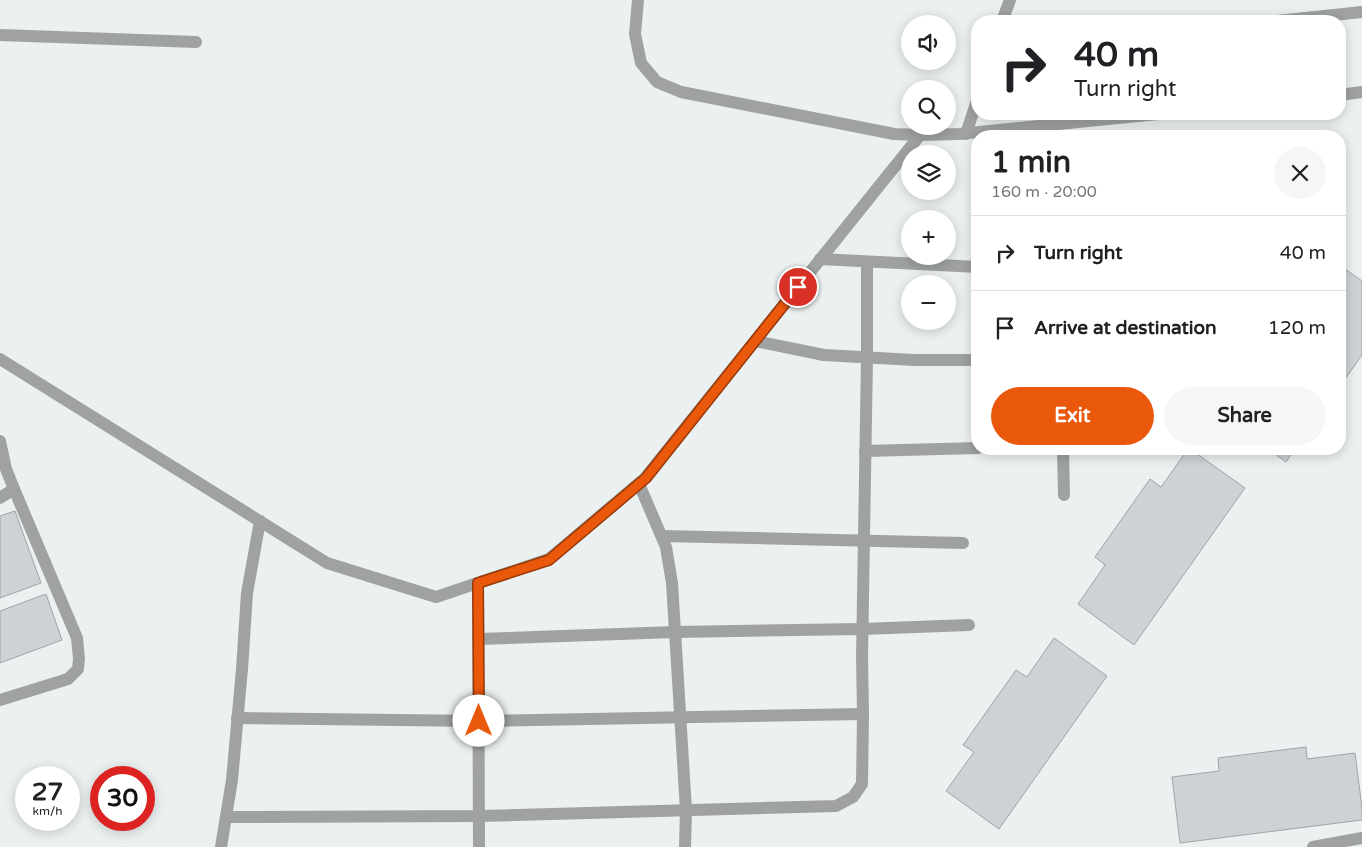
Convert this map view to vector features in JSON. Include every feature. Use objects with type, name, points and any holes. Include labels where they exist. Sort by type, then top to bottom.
[{"type":"street","points":[[638,0],[635,34],[641,63],[657,82],[681,92],[901,134]]},
{"type":"street","points":[[1004,15],[1010,0]]},
{"type":"street","points":[[1334,15],[1362,12]]},
{"type":"street","points":[[0,35],[196,42]]},
{"type":"street","points":[[1346,94],[1362,92]]},
{"type":"street","points":[[966,134],[971,119]]},
{"type":"street","points":[[1053,130],[1119,120]]},
{"type":"street","points":[[956,134],[971,134]]},
{"type":"street","points":[[0,359],[327,563],[436,597],[549,560],[646,478],[920,135]]},
{"type":"street","points":[[820,259],[971,267]]},
{"type":"street","points":[[226,817],[480,816],[836,806],[853,797],[862,784],[867,262]]},
{"type":"street","points":[[754,341],[824,355],[914,360],[971,360]]},
{"type":"street","points":[[0,441],[6,470],[77,638],[79,659],[78,669],[68,679],[0,700]]},
{"type":"street","points":[[865,451],[971,448]]},
{"type":"street","points":[[1063,455],[1064,495]]},
{"type":"street","points":[[638,484],[666,547],[672,584],[686,810],[685,847]]},
{"type":"street","points":[[0,498],[14,490]]},
{"type":"street","points":[[221,847],[232,780],[242,669],[246,593],[260,521]]},
{"type":"street","points":[[662,536],[963,543]]},
{"type":"street","points":[[478,583],[480,847]]},
{"type":"street","points":[[479,639],[969,625]]},
{"type":"street","points":[[237,718],[479,721],[863,714]]},
{"type":"street","points":[[1312,847],[1362,838]]},
{"type":"building","points":[[1346,270],[1362,281],[1362,355],[1346,378]]},
{"type":"building","points":[[1184,455],[1198,455],[1245,488],[1134,645],[1078,604],[1105,565],[1095,557],[1150,479],[1161,487]]},
{"type":"building","points":[[1276,455],[1291,455],[1286,462]]},
{"type":"building","points":[[15,511],[41,583],[0,598],[0,516]]},
{"type":"building","points":[[46,594],[62,640],[0,663],[0,611]]},
{"type":"building","points":[[1054,638],[1107,676],[999,829],[946,791],[974,752],[963,745],[1016,670],[1027,677]]},
{"type":"building","points":[[1306,747],[1307,759],[1355,753],[1362,820],[1180,843],[1172,777],[1219,771],[1218,758]]},
{"type":"route","points":[[479,721],[478,583],[549,560],[646,478],[798,287]]}]
